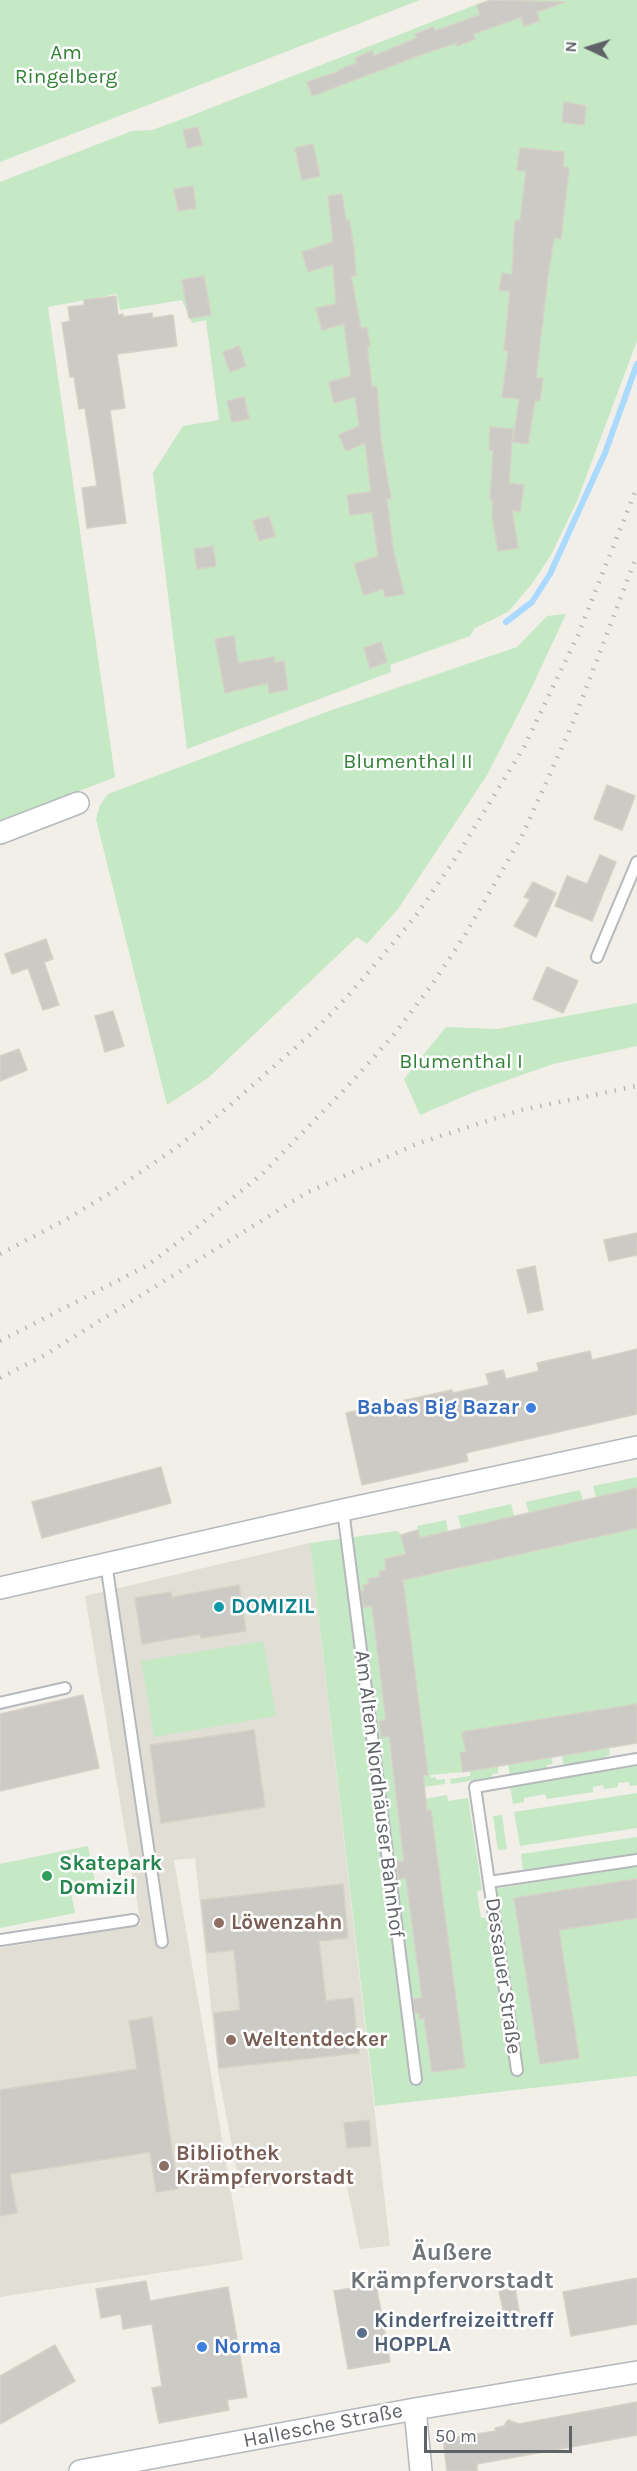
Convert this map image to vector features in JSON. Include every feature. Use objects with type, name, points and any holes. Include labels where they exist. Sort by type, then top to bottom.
[{"type":"street","points":[[0,833],[78,803]]},
{"type":"street","points":[[0,1588],[343,1510],[637,1447]]},
{"type":"street","name":"Hallesche Straße","points":[[80,2471],[415,2409],[637,2372]]},
{"type":"street","points":[[415,2409],[422,2471]]},
{"type":"lane","points":[[597,957],[637,862]]},
{"type":"lane","name":"Am Alten Nordhäuser Bahnhof","points":[[343,1510],[416,2079]]},
{"type":"lane","points":[[106,1563],[162,1942]]},
{"type":"lane","points":[[0,1703],[65,1688]]},
{"type":"lane","name":"Dessauer Straße","points":[[517,2070],[475,1787],[637,1759]]},
{"type":"lane","name":"Dessauer Straße","points":[[489,1882],[637,1860]]},
{"type":"lane","points":[[0,1940],[133,1920]]},
{"type":"shaded area","points":[[310,1543],[390,2246],[360,2249],[345,2177],[240,2188],[218,2072],[195,1858],[174,1860],[243,2260],[0,2297],[0,1948],[141,1925],[85,1596]]},
{"type":"green space","name":"Am Ringelberg","points":[[0,0],[420,0],[0,162]]},
{"type":"green space","points":[[488,0],[637,0],[637,341],[577,501],[551,555],[531,585],[508,612],[475,628],[470,636],[390,665],[391,672],[187,749],[153,473],[183,426],[219,420],[206,320],[192,323],[182,300],[120,310],[117,294],[48,307],[115,777],[0,822],[0,182],[132,131],[152,130],[185,118]]},
{"type":"green space","name":"Blumenthal II","points":[[566,614],[487,775],[398,909],[367,944],[357,937],[208,1078],[167,1105],[96,819],[100,805],[108,794],[326,712],[517,647],[547,616]]},
{"type":"green space","name":"Blumenthal I","points":[[637,1003],[637,1046],[553,1064],[474,1092],[420,1115],[404,1079],[446,1027],[497,1029]]},
{"type":"green space","points":[[637,1477],[637,1488],[596,1498],[593,1486]]},
{"type":"green space","points":[[580,1490],[583,1501],[529,1513],[526,1502]]},
{"type":"green space","points":[[511,1504],[514,1516],[461,1528],[458,1516]]},
{"type":"green space","points":[[446,1520],[448,1532],[420,1538],[417,1526]]},
{"type":"green space","points":[[637,1528],[637,1704],[463,1732],[466,1752],[460,1753],[463,1772],[430,1775],[431,1778],[436,1777],[436,1780],[445,1779],[445,1784],[401,1790],[400,1778],[428,1774],[401,1569],[427,1563],[429,1575],[456,1569],[456,1565],[466,1563],[467,1566],[591,1539],[591,1536],[600,1533],[601,1536]]},
{"type":"green space","points":[[397,1531],[401,1535],[406,1553],[385,1559],[386,1570],[379,1571],[380,1577],[368,1579],[369,1584],[363,1585],[364,1590],[361,1591],[363,1607],[372,1606],[386,1720],[379,1721],[381,1737],[388,1736],[404,1860],[396,1862],[398,1878],[406,1878],[422,1998],[413,1999],[415,2013],[419,2013],[420,2019],[424,2018],[432,2072],[465,2067],[431,1811],[426,1811],[425,1799],[447,1795],[448,1801],[468,1798],[482,1890],[477,1891],[481,1918],[488,1918],[511,2071],[522,2070],[494,1889],[637,1866],[637,1879],[514,1899],[540,2064],[559,1930],[619,1921],[629,1915],[630,1919],[637,1918],[637,2076],[375,2106],[310,1543]]},
{"type":"green space","points":[[263,1641],[276,1716],[154,1737],[141,1661]]},
{"type":"green space","points":[[609,1748],[610,1755],[604,1757],[604,1761],[564,1767],[562,1756]]},
{"type":"green space","points":[[551,1757],[553,1764],[547,1765],[547,1770],[510,1775],[508,1764]]},
{"type":"green space","points":[[498,1766],[498,1773],[492,1774],[492,1777],[451,1784],[450,1779],[470,1776],[470,1771]]},
{"type":"green space","points":[[637,1766],[637,1785],[630,1786],[629,1782],[618,1783],[618,1787],[604,1789],[603,1785],[593,1787],[593,1792],[547,1799],[545,1794],[524,1798],[524,1802],[513,1804],[510,1786]]},
{"type":"green space","points":[[637,1793],[637,1828],[520,1846],[514,1812]]},
{"type":"green space","points":[[502,1815],[507,1849],[498,1850],[493,1816]]},
{"type":"green space","points":[[637,1837],[637,1854],[523,1870],[521,1854]]},
{"type":"green space","name":"Skatepark Domizil","points":[[88,1846],[96,1888],[71,1894],[75,1913],[0,1928],[0,1864]]},
{"type":"building","points":[[491,0],[565,2],[537,12],[540,21],[524,26],[521,17],[473,34],[475,39],[457,46],[456,43],[423,54],[312,96],[307,82],[357,63],[355,58],[372,51],[374,56],[417,38],[415,34],[433,27],[435,31],[480,15],[477,5]]},
{"type":"building","points":[[564,102],[586,106],[584,125],[562,122]]},
{"type":"building","points":[[198,127],[202,145],[187,148],[183,130]]},
{"type":"building","points":[[313,144],[320,176],[302,180],[295,148]]},
{"type":"building","points":[[520,148],[564,152],[563,167],[569,168],[561,239],[554,238],[548,276],[536,378],[543,378],[540,401],[535,400],[528,444],[513,442],[519,399],[502,397],[508,351],[504,350],[510,291],[499,290],[502,273],[512,275],[515,220],[520,221],[526,171],[517,170]]},
{"type":"building","points":[[193,186],[196,208],[178,211],[174,189]]},
{"type":"building","points":[[342,194],[346,221],[349,220],[354,248],[356,276],[351,276],[361,328],[367,328],[372,387],[377,386],[381,441],[391,499],[387,499],[393,549],[404,594],[385,597],[383,589],[364,595],[354,564],[378,556],[372,512],[350,515],[347,495],[371,492],[365,443],[346,451],[339,435],[359,426],[355,397],[334,403],[329,382],[351,376],[344,324],[322,330],[316,308],[336,304],[333,264],[308,272],[302,252],[333,242],[328,196]]},
{"type":"building","points":[[204,276],[211,315],[189,318],[182,280]]},
{"type":"building","points":[[116,296],[118,315],[123,314],[123,317],[152,313],[152,318],[173,315],[177,346],[117,354],[125,408],[110,410],[126,523],[87,528],[82,488],[97,486],[85,408],[79,409],[74,377],[70,377],[62,323],[70,321],[68,307],[84,305],[84,300]]},
{"type":"building","points":[[239,346],[246,366],[230,372],[223,352]]},
{"type":"building","points":[[244,397],[249,419],[232,422],[227,401]]},
{"type":"building","points":[[490,427],[513,429],[509,483],[524,485],[520,512],[512,510],[518,548],[498,551],[492,515],[493,500],[490,500],[493,450],[489,450]]},
{"type":"building","points":[[269,516],[275,536],[259,541],[253,521]]},
{"type":"building","points":[[213,546],[216,566],[197,569],[194,549]]},
{"type":"building","points":[[234,636],[238,663],[274,657],[275,663],[284,661],[288,690],[269,693],[268,683],[225,693],[215,639]]},
{"type":"building","points":[[381,642],[387,662],[370,668],[364,648]]},
{"type":"building","points":[[607,785],[635,796],[622,830],[594,819]]},
{"type":"building","points":[[600,855],[616,862],[592,921],[555,906],[567,876],[587,884]]},
{"type":"building","points":[[533,882],[556,893],[536,937],[514,926],[530,899],[524,897]]},
{"type":"building","points":[[46,939],[53,959],[44,962],[59,1005],[43,1010],[28,968],[12,974],[5,954]]},
{"type":"building","points":[[547,967],[578,981],[563,1013],[533,999]]},
{"type":"building","points":[[113,1011],[124,1046],[105,1052],[95,1016]]},
{"type":"building","points":[[19,1049],[27,1070],[0,1081],[0,1056]]},
{"type":"building","points":[[637,1233],[637,1255],[609,1261],[604,1240]]},
{"type":"building","points":[[535,1266],[543,1310],[528,1313],[517,1270]]},
{"type":"building","points":[[637,1349],[637,1414],[466,1453],[468,1461],[362,1485],[346,1413],[452,1390],[453,1393],[489,1385],[486,1374],[503,1370],[506,1379],[539,1371],[537,1363],[590,1351],[592,1360]]},
{"type":"building","points":[[161,1467],[171,1503],[42,1538],[32,1502]]},
{"type":"building","points":[[637,1488],[637,1528],[403,1580],[428,1775],[423,1775],[427,1811],[431,1810],[465,2068],[432,2072],[424,2018],[420,2019],[419,2013],[415,2013],[413,1999],[422,1998],[406,1878],[398,1879],[396,1862],[404,1861],[389,1736],[381,1737],[379,1721],[386,1720],[372,1606],[363,1607],[361,1591],[364,1591],[363,1585],[369,1584],[368,1579],[380,1577],[379,1571],[386,1570],[385,1559],[406,1554],[401,1535],[418,1530],[420,1538]]},
{"type":"building","name":"DOMIZIL","points":[[239,1585],[246,1631],[201,1638],[200,1634],[142,1644],[135,1598],[171,1592],[172,1597]]},
{"type":"building","points":[[83,1695],[99,1768],[0,1791],[0,1714]]},
{"type":"building","points":[[637,1704],[637,1743],[463,1772],[460,1753],[466,1752],[462,1732]]},
{"type":"building","points":[[254,1730],[265,1807],[161,1823],[150,1745]]},
{"type":"building","points":[[637,1879],[637,1918],[559,1930],[579,2058],[540,2064],[514,1898]]},
{"type":"building","points":[[343,1884],[348,1938],[319,1941],[326,2001],[353,1998],[359,2053],[219,2068],[214,2013],[240,2010],[234,1950],[207,1953],[201,1900]]},
{"type":"building","points":[[152,2017],[178,2189],[156,2192],[150,2152],[10,2174],[17,2213],[0,2216],[0,2090],[137,2069],[129,2021]]},
{"type":"building","points":[[369,2120],[371,2146],[347,2148],[344,2123]]},
{"type":"building","points":[[637,2278],[637,2324],[571,2336],[563,2292]]},
{"type":"building","points":[[146,2281],[150,2301],[228,2287],[247,2397],[227,2400],[229,2410],[159,2423],[152,2388],[162,2386],[152,2324],[123,2329],[121,2314],[101,2318],[96,2289]]},
{"type":"building","points":[[376,2284],[390,2362],[348,2369],[334,2291]]},
{"type":"building","points":[[515,2288],[519,2311],[504,2314],[499,2291]]},
{"type":"building","points":[[55,2345],[75,2381],[0,2424],[0,2376]]},
{"type":"building","points":[[637,2402],[637,2435],[477,2464],[477,2471],[447,2471],[443,2439],[496,2431],[495,2428],[504,2426],[508,2420],[519,2424]]},
{"type":"waterway","points":[[506,622],[532,602],[550,574],[605,453],[637,364]]},
{"type":"railway","points":[[0,1254],[67,1219],[180,1145],[228,1107],[313,1032],[348,996],[389,948],[418,913],[455,859],[524,747],[578,635],[637,487]]},
{"type":"railway","points":[[0,1341],[148,1265],[190,1233],[263,1173],[392,1037],[431,986],[465,935],[522,836],[572,725],[637,555]]},
{"type":"railway","points":[[0,1378],[43,1356],[308,1192],[419,1143],[521,1110],[637,1086]]},
{"type":"place","name":"Babas Big Bazar","points":[[531,1408]]},
{"type":"place","name":"DOMIZIL","points":[[219,1607]]},
{"type":"place","name":"Skatepark Domizil","points":[[47,1876]]},
{"type":"place","name":"Löwenzahn","points":[[219,1923]]},
{"type":"place","name":"Weltentdecker","points":[[231,2040]]},
{"type":"place","name":"Bibliothek Krämpfervorstadt","points":[[164,2166]]},
{"type":"place","name":"Kinderfreizeittreff HOPPLA","points":[[362,2333]]},
{"type":"place","name":"Norma","points":[[202,2347]]},
{"type":"district","name":"Äußere Krämpfervorstadt","points":[[452,2267]]}]
